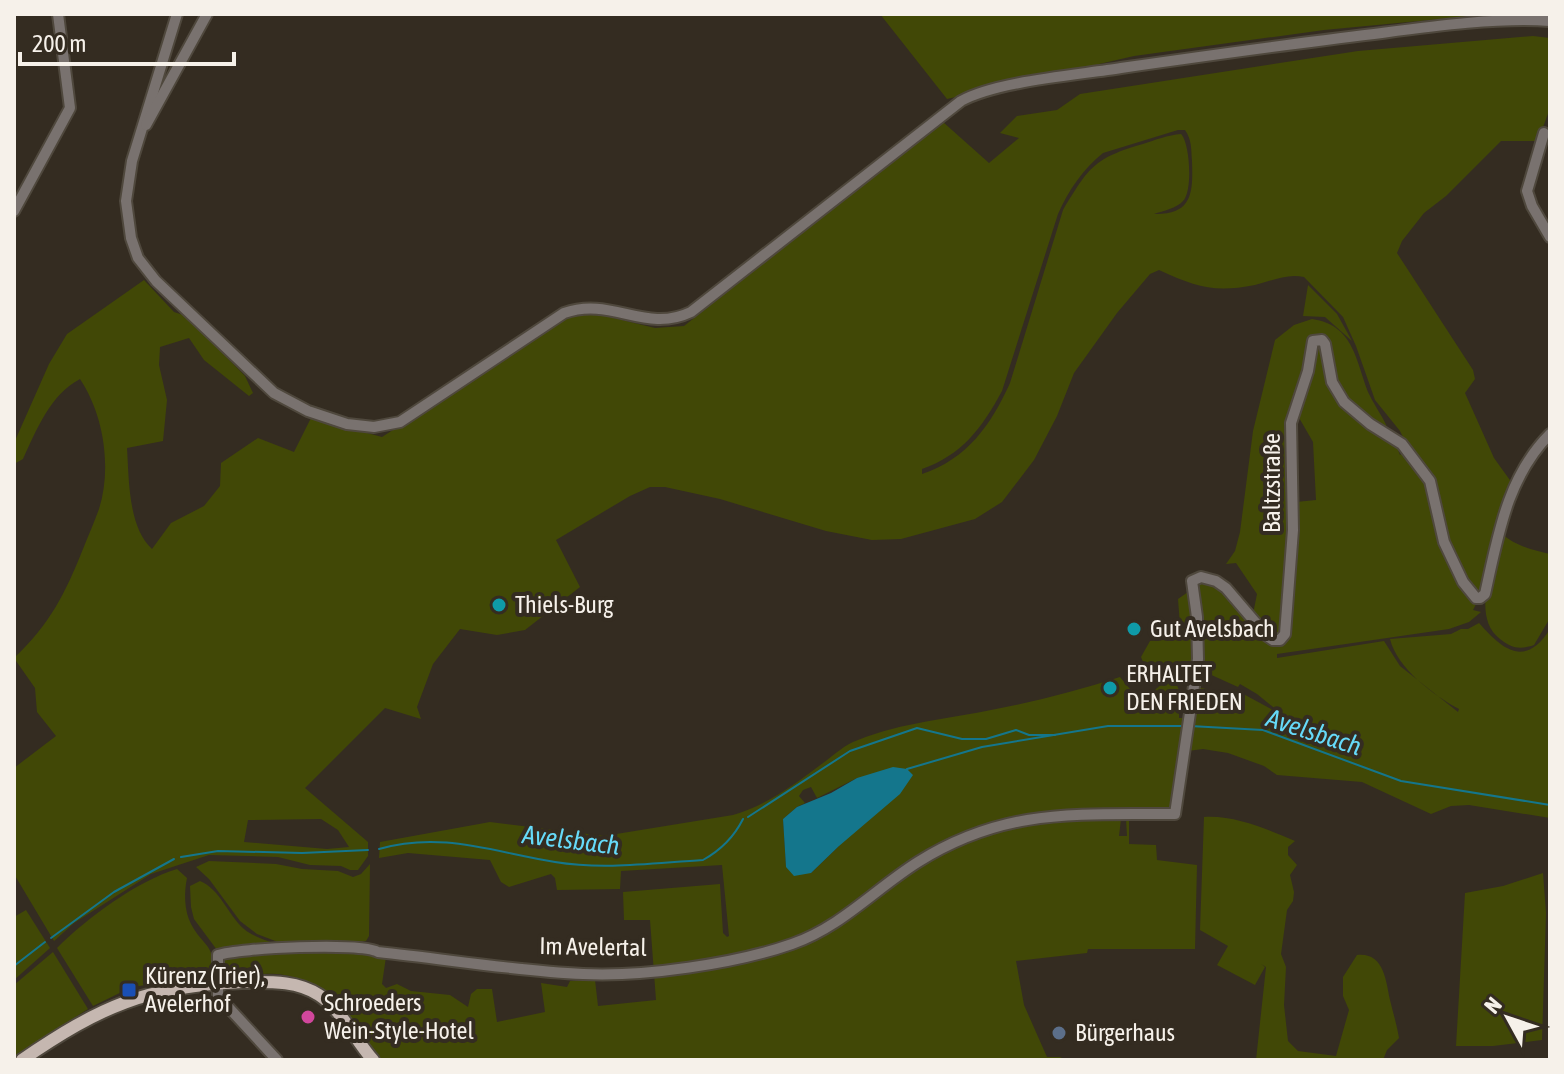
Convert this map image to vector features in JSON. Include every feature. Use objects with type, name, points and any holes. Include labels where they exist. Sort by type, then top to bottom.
[{"type":"main road","points":[[22,1060],[103,1011],[129,999],[168,988],[272,982],[309,989],[333,1008],[373,1060]]},
{"type":"street","points":[[14,211],[70,108],[58,14]]},
{"type":"street","points":[[177,14],[135,145],[126,201],[131,238],[138,258],[156,281],[274,393],[321,416],[347,424],[374,427],[408,418],[553,320],[578,308],[595,307],[650,321],[678,319],[691,312],[961,101],[978,94],[1042,80],[1391,31],[1550,21]]},
{"type":"street","points":[[135,145],[207,14]]},
{"type":"street","points":[[1544,133],[1545,148],[1527,191],[1550,237]]},
{"type":"street","name":"Baltzstraße","points":[[1175,814],[1198,650],[1192,586],[1195,578],[1221,584],[1271,639],[1280,640],[1285,634],[1293,530],[1290,433],[1293,414],[1308,371],[1313,341],[1322,340],[1325,344],[1332,382],[1344,402],[1370,424],[1402,444],[1430,481],[1444,542],[1463,582],[1476,598],[1485,594],[1501,520],[1526,461],[1550,434]]},
{"type":"street","name":"Im Avelertal","points":[[218,983],[217,958],[221,953],[349,946],[372,948],[378,952],[582,974],[631,974],[730,960],[760,954],[812,936],[843,918],[915,864],[983,829],[1055,815],[1175,814]]},
{"type":"street","points":[[218,983],[218,996],[277,1060]]},
{"type":"green space","points":[[880,14],[1493,14],[1324,30],[1134,56],[947,99]]},
{"type":"green space","points":[[1533,36],[1550,38],[1550,108],[1538,141],[1501,141],[1446,196],[1424,213],[1402,241],[1397,253],[1473,370],[1475,379],[1465,393],[1494,458],[1512,483],[1480,595],[1468,595],[1476,604],[1473,610],[1481,612],[1469,622],[1449,629],[1277,654],[1277,658],[1384,641],[1400,666],[1420,682],[1400,660],[1390,639],[1451,634],[1479,623],[1505,647],[1523,652],[1532,649],[1550,629],[1550,818],[1469,805],[1451,806],[1431,814],[1362,782],[1277,775],[1264,766],[1228,753],[1203,749],[1188,751],[1197,687],[1228,694],[1236,690],[1284,716],[1240,684],[1238,687],[1207,673],[1200,662],[1196,589],[1203,581],[1215,584],[1270,642],[1280,644],[1296,502],[1316,500],[1313,442],[1298,416],[1315,348],[1321,347],[1324,366],[1357,418],[1397,447],[1400,455],[1403,452],[1417,465],[1400,431],[1375,400],[1343,317],[1304,277],[1216,288],[1184,281],[1159,270],[1150,274],[1117,313],[1074,373],[1057,416],[1034,460],[1002,502],[975,519],[901,539],[872,540],[826,531],[720,499],[665,487],[650,487],[630,496],[556,540],[580,587],[525,630],[497,635],[460,629],[433,664],[417,707],[421,719],[385,708],[305,788],[368,842],[368,856],[358,870],[310,865],[278,857],[209,855],[151,874],[74,923],[54,941],[14,874],[14,768],[56,736],[37,712],[35,688],[14,658],[47,620],[63,594],[103,493],[105,459],[100,425],[80,379],[52,403],[23,459],[14,464],[14,443],[49,364],[67,334],[144,280],[174,312],[186,316],[245,376],[253,393],[249,396],[204,360],[189,338],[160,347],[159,365],[167,400],[163,441],[127,448],[134,516],[144,540],[152,549],[171,523],[204,506],[220,486],[221,463],[258,438],[294,452],[311,418],[382,437],[570,316],[589,312],[655,328],[684,326],[943,122],[989,163],[1019,138],[1000,133],[1017,116],[1057,110],[1080,94],[1358,51]],"holes":[[[1185,130],[1191,149],[1192,182],[1188,200],[1177,210],[1154,214],[1177,206],[1186,196],[1189,167],[1187,147],[1181,134],[1113,154],[1094,166],[1063,210],[1010,383],[995,413],[965,450],[938,468],[922,474],[922,469],[949,456],[970,439],[1002,391],[1058,214],[1077,181],[1103,153]],[[321,819],[338,830],[349,847],[327,849],[244,842],[248,820]]]},
{"type":"green space","points":[[1308,285],[1337,314],[1352,341],[1325,317],[1303,316]]},
{"type":"green space","points":[[1312,319],[1326,323],[1346,337],[1369,394],[1387,427],[1385,429],[1374,422],[1342,396],[1335,385],[1326,341],[1322,335],[1313,335],[1309,340],[1305,370],[1293,402],[1290,527],[1282,630],[1280,635],[1274,636],[1253,614],[1257,594],[1236,563],[1226,564],[1235,551],[1240,532],[1253,431],[1275,340],[1294,325]]},
{"type":"green space","points":[[1501,533],[1518,544],[1550,554],[1550,618],[1534,645],[1529,647],[1520,648],[1504,642],[1491,629],[1487,617],[1487,589]]},
{"type":"green space","points":[[1188,592],[1193,602],[1193,660],[1180,665],[1145,667],[1141,657],[1150,641],[1181,639],[1178,599]]},
{"type":"green space","points":[[1120,677],[1139,700],[1144,697],[1150,702],[1151,693],[1168,679],[1176,683],[1179,690],[1179,718],[1187,718],[1174,802],[1170,809],[1021,817],[967,832],[953,845],[1037,820],[1121,819],[1119,836],[1127,836],[1126,819],[1129,818],[1129,844],[1156,845],[1157,860],[1197,865],[1195,949],[1088,949],[1087,953],[1016,961],[1024,1005],[1047,1057],[1062,1057],[1056,1060],[381,1060],[351,1020],[315,987],[284,975],[227,975],[221,968],[222,959],[244,954],[349,952],[386,957],[382,984],[386,988],[397,984],[411,991],[450,995],[468,1007],[471,994],[477,989],[492,989],[497,1022],[545,1012],[541,983],[567,987],[570,981],[595,980],[598,1006],[656,1000],[650,920],[624,920],[623,892],[720,884],[723,933],[727,937],[722,865],[621,871],[620,889],[557,890],[551,874],[509,887],[501,882],[490,860],[408,853],[379,858],[380,842],[490,822],[604,836],[733,815],[769,800],[844,747],[875,734],[1058,695]],"holes":[[[857,778],[839,846],[811,873],[786,867],[783,819],[805,803],[799,796],[803,790],[811,787],[817,798]]]},
{"type":"green space","points":[[1204,817],[1239,821],[1295,841],[1288,847],[1288,855],[1297,865],[1290,875],[1293,901],[1287,910],[1281,954],[1286,967],[1284,1005],[1288,1041],[1298,1051],[1336,1056],[1349,1010],[1343,996],[1343,977],[1357,955],[1366,955],[1382,969],[1399,1038],[1387,1050],[1383,1060],[1256,1060],[1266,967],[1261,964],[1265,967],[1255,985],[1217,965],[1228,946],[1200,930]]},
{"type":"green space","points":[[209,861],[276,864],[338,871],[353,877],[361,874],[370,864],[369,936],[366,941],[291,947],[257,934],[240,921],[209,879],[196,867]]},
{"type":"green space","points":[[177,869],[187,878],[185,901],[189,919],[211,952],[210,976],[132,987],[93,1006],[57,948],[113,902],[146,882]]},
{"type":"green space","points":[[1543,873],[1546,913],[1542,1040],[1493,1046],[1456,1046],[1465,893],[1503,886]]},
{"type":"green space","points":[[200,881],[213,890],[244,929],[273,943],[274,947],[217,950],[194,919],[191,907],[190,886]]},
{"type":"green space","points":[[26,910],[50,948],[14,980],[14,917]]},
{"type":"green space","points":[[53,952],[88,1009],[14,1056],[14,985]]},
{"type":"water","points":[[893,767],[907,769],[913,775],[900,794],[811,873],[794,876],[786,867],[783,819],[797,807],[857,778]]},
{"type":"waterway","name":"Avelsbach","points":[[907,769],[982,747],[1108,726],[1184,726]]},
{"type":"waterway","name":"Avelsbach","points":[[1190,726],[1263,730],[1401,781],[1550,805]]},
{"type":"waterway","name":"Avelsbach","points":[[748,817],[850,751],[917,728],[962,739],[986,739],[1016,730],[1029,735],[1055,735]]},
{"type":"waterway","name":"Avelsbach","points":[[379,849],[424,842],[446,843],[555,862],[592,865],[703,860],[726,842],[743,819]]},
{"type":"waterway","name":"Avelsbach","points":[[181,857],[218,851],[302,853],[368,850]]},
{"type":"waterway","name":"Avelsbach","points":[[51,938],[114,892],[174,859]]},
{"type":"waterway","name":"Avelsbach","points":[[14,966],[45,942]]},
{"type":"place","name":"Thiels-Burg","points":[[499,605]]},
{"type":"place","name":"Gut Avelsbach","points":[[1134,629]]},
{"type":"place","name":"ERHALTET DEN FRIEDEN","points":[[1110,688]]},
{"type":"place","name":"Kürenz (Trier), Avelerhof","points":[[129,990]]},
{"type":"place","name":"Schroeders Wein-Style-Hotel","points":[[308,1017]]},
{"type":"place","name":"Bürgerhaus","points":[[1059,1033]]}]
